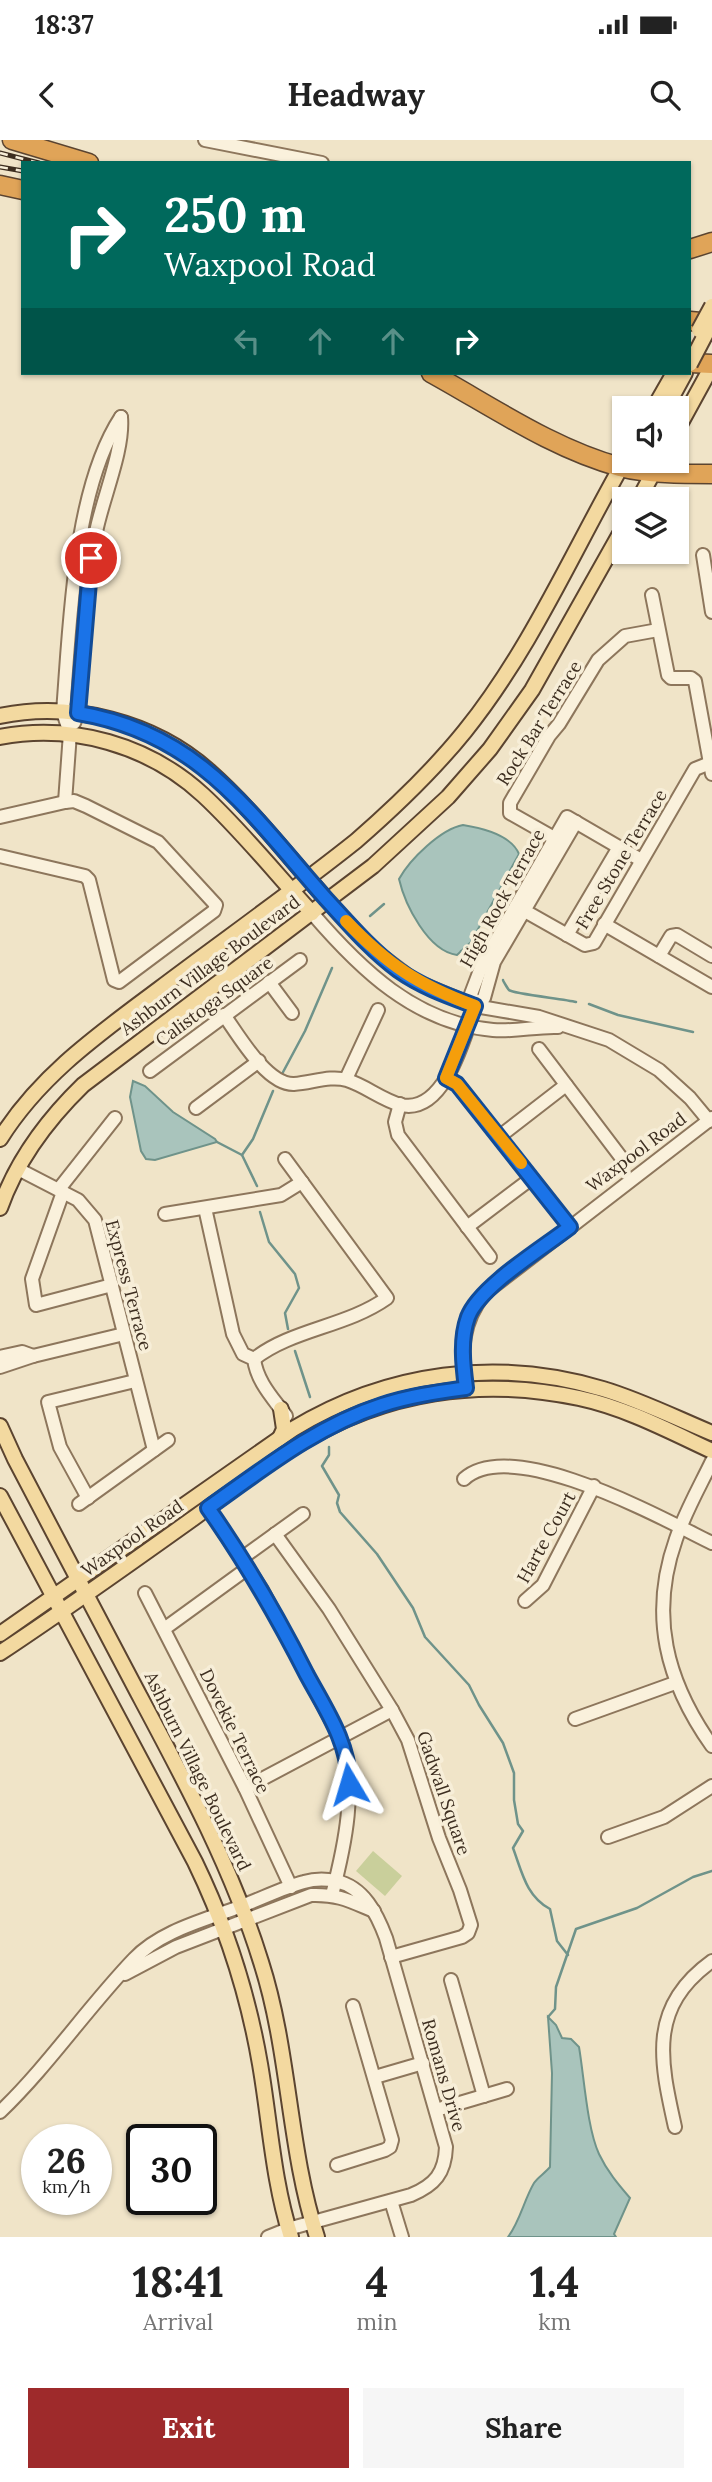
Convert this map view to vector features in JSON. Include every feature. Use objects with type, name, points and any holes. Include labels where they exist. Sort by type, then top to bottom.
[{"type":"highway","points":[[12,140],[81,160]]},
{"type":"highway","points":[[0,185],[21,190]]},
{"type":"highway","points":[[691,249],[712,242]]},
{"type":"highway","points":[[691,321],[712,323]]},
{"type":"highway","points":[[691,363],[712,365]]},
{"type":"highway","points":[[435,375],[572,449],[612,460]]},
{"type":"highway","points":[[679,473],[712,474]]},
{"type":"main road","points":[[691,344],[712,306]]},
{"type":"main road","points":[[691,361],[712,323]]},
{"type":"main road","points":[[689,408],[712,365]]},
{"type":"main road","points":[[663,396],[676,379]]},
{"type":"main road","points":[[670,396],[676,379]]},
{"type":"main road","name":"Ashburn Village Boulevard","points":[[0,1139],[27,1100],[73,1055],[308,878],[391,811],[440,761],[494,691],[524,643],[618,473]]},
{"type":"main road","name":"Ashburn Village Boulevard","points":[[0,1208],[32,1144],[54,1115],[93,1076],[328,901],[419,826],[448,797],[512,720],[551,659],[612,549]]},
{"type":"main road","points":[[0,716],[45,710],[109,719],[135,727],[192,758],[228,789],[328,901]]},
{"type":"main road","points":[[0,737],[70,733],[110,742],[133,752],[189,784],[203,796],[312,913]]},
{"type":"main road","points":[[464,1372],[534,1375],[583,1384],[624,1396],[712,1433]]},
{"type":"main road","name":"Waxpool Road","points":[[0,1634],[293,1429],[337,1405],[372,1391],[420,1378],[464,1372]]},
{"type":"main road","points":[[466,1388],[526,1390],[582,1399],[621,1410],[712,1451]]},
{"type":"main road","name":"Waxpool Road","points":[[0,1653],[61,1613],[278,1458],[324,1430],[371,1409],[414,1396],[466,1388]]},
{"type":"main road","points":[[280,1438],[285,1423],[281,1409]]},
{"type":"main road","name":"Ashburn Village Boulevard","points":[[0,1426],[15,1460],[192,1796],[244,1913],[262,1964],[278,2024],[300,2167],[317,2237]]},
{"type":"main road","points":[[278,1458],[290,1440],[293,1429]]},
{"type":"main road","points":[[0,1496],[195,1862],[221,1922],[239,1976],[254,2035],[279,2190],[290,2233]]},
{"type":"street","points":[[205,140],[256,145],[315,161]]},
{"type":"street","points":[[65,802],[76,574],[86,513],[103,450],[121,417],[121,434],[91,558],[70,713]]},
{"type":"street","points":[[704,555],[712,612]]},
{"type":"street","points":[[652,595],[668,675],[671,678],[691,678],[695,681],[711,768]]},
{"type":"street","name":"Rock Bar Terrace","points":[[559,841],[510,813],[510,803],[598,660],[625,636],[658,630]]},
{"type":"street","name":"Free Stone Terrace","points":[[520,908],[567,935],[589,945],[594,943],[695,769],[711,768]]},
{"type":"street","points":[[0,817],[65,802],[86,806],[150,837],[216,905],[214,911],[120,982],[114,980],[89,880],[85,876],[0,856]]},
{"type":"street","name":"High Rock Terrace","points":[[446,1078],[475,1006],[484,998],[494,961],[520,908],[559,841],[567,817],[641,860]]},
{"type":"street","points":[[567,935],[619,847]]},
{"type":"street","points":[[328,901],[374,950],[399,970],[431,989],[475,1006],[539,1017],[609,1040],[642,1058],[676,1085],[711,1120]]},
{"type":"street","points":[[312,913],[377,980],[421,1009],[491,1030],[569,1028]]},
{"type":"street","points":[[604,924],[712,987]]},
{"type":"street","points":[[659,956],[671,936],[677,935],[712,956]]},
{"type":"street","name":"Calistoga Square","points":[[150,1070],[300,960]]},
{"type":"street","points":[[269,982],[292,1013]]},
{"type":"street","points":[[346,1080],[378,1010]]},
{"type":"street","points":[[224,1015],[272,1076],[286,1083],[346,1080],[400,1104],[410,1105],[429,1099],[446,1078],[457,1084],[570,1227]]},
{"type":"street","points":[[539,1049],[623,1160]]},
{"type":"street","points":[[196,1108],[259,1061]]},
{"type":"street","points":[[500,1136],[566,1085]]},
{"type":"street","points":[[400,1104],[395,1122],[398,1135],[490,1257]]},
{"type":"street","points":[[112,1284],[36,1305],[32,1279],[61,1191],[115,1118]]},
{"type":"street","name":"Waxpool Road","points":[[466,1388],[464,1372],[469,1317],[475,1305],[495,1283],[711,1120]]},
{"type":"street","points":[[254,1359],[272,1347],[361,1314],[387,1298],[285,1159]]},
{"type":"street","name":"Express Terrace","points":[[18,1169],[83,1205],[94,1220],[154,1450]]},
{"type":"street","points":[[467,1227],[532,1178]]},
{"type":"street","points":[[165,1214],[281,1195],[302,1182]]},
{"type":"street","points":[[205,1208],[233,1334],[243,1354],[254,1359]]},
{"type":"street","points":[[0,1367],[33,1356],[124,1334]]},
{"type":"street","points":[[0,1357],[22,1352],[33,1356]]},
{"type":"street","points":[[254,1359],[261,1384],[293,1429]]},
{"type":"street","points":[[135,1381],[48,1402],[60,1447],[83,1501],[168,1440]]},
{"type":"street","points":[[712,1461],[680,1527],[666,1576],[663,1616],[668,1659],[676,1683],[695,1722],[712,1746]]},
{"type":"street","points":[[464,1479],[482,1468],[513,1468],[556,1475],[594,1486],[712,1543]]},
{"type":"street","name":"Harte Court","points":[[525,1601],[543,1585],[594,1486]]},
{"type":"street","points":[[208,1508],[262,1590],[340,1737],[348,1760],[345,1826],[332,1895]]},
{"type":"street","points":[[164,1629],[245,1563],[275,1534],[303,1514]]},
{"type":"street","name":"Gadwall Square","points":[[275,1534],[329,1609],[408,1740],[439,1838],[460,1889],[471,1925],[468,1933],[461,1937],[391,1957]]},
{"type":"street","name":"Dovekie Terrace","points":[[145,1593],[244,1788],[290,1887]]},
{"type":"street","points":[[575,1719],[676,1683]]},
{"type":"street","points":[[244,1788],[392,1710]]},
{"type":"street","points":[[608,1837],[664,1817],[712,1786]]},
{"type":"street","points":[[244,1913],[290,1887],[316,1880],[336,1881]]},
{"type":"street","name":"Romans Drive","points":[[268,2237],[290,2233],[312,2222],[391,2201],[430,2186],[444,2168],[446,2147],[383,1928],[369,1902],[353,1888],[336,1881]]},
{"type":"street","points":[[0,2112],[23,2089],[134,1958],[181,1929],[221,1922],[311,1895],[332,1895],[374,1911]]},
{"type":"street","points":[[675,2127],[663,2070],[664,2031],[683,1989],[712,1961]]},
{"type":"street","points":[[451,1979],[484,2096]]},
{"type":"street","points":[[337,2165],[390,2147],[392,2140],[354,2006]]},
{"type":"street","points":[[374,2077],[423,2063]]},
{"type":"street","points":[[436,2110],[507,2089]]},
{"type":"street","points":[[391,2201],[402,2237]]},
{"type":"green space","points":[[373,1851],[402,1876],[385,1896],[356,1871]]},
{"type":"water","points":[[463,825],[487,830],[503,837],[519,854],[471,942],[457,955],[446,952],[427,936],[412,913],[399,879],[427,846],[445,832]]},
{"type":"water","points":[[133,1081],[145,1086],[173,1112],[217,1142],[155,1160],[146,1159],[141,1151],[130,1097]]},
{"type":"water","points":[[548,2017],[556,2025],[562,2038],[571,2039],[579,2047],[595,2143],[606,2166],[630,2198],[614,2234],[616,2237],[508,2237],[534,2183],[550,2167],[552,2073]]},
{"type":"waterway","points":[[370,916],[384,904]]},
{"type":"waterway","points":[[461,951],[470,958]]},
{"type":"waterway","points":[[282,1074],[305,1031],[332,968]]},
{"type":"waterway","points":[[503,980],[513,992],[576,1002]]},
{"type":"waterway","points":[[589,1004],[618,1015],[693,1032]]},
{"type":"waterway","points":[[242,1155],[253,1139],[273,1091]]},
{"type":"waterway","points":[[217,1142],[242,1155],[257,1186]]},
{"type":"waterway","points":[[260,1212],[269,1242],[295,1274],[299,1288],[285,1313],[288,1329]]},
{"type":"waterway","points":[[295,1351],[310,1397]]},
{"type":"waterway","points":[[329,1447],[329,1455],[322,1466],[339,1495],[337,1503],[340,1512],[377,1554],[413,1608],[425,1637],[469,1685],[503,1743],[514,1773],[514,1800],[518,1824],[523,1831],[513,1848],[530,1890],[550,1909],[557,1941],[568,1955]]},
{"type":"waterway","points":[[548,2017],[555,2009],[556,1987],[576,1929],[637,1908],[693,1877],[712,1871]]},
{"type":"railway","points":[[0,153],[31,161]]},
{"type":"railway","points":[[0,167],[21,171]]},
{"type":"slow traffic","points":[[346,921],[374,950],[415,981],[475,1006],[446,1078],[457,1084],[521,1163]]},
{"type":"route","points":[[91,558],[78,713],[135,727],[192,758],[228,789],[374,950],[415,981],[475,1006],[446,1078],[457,1084],[570,1227],[495,1283],[475,1305],[469,1317],[463,1346],[466,1388],[397,1400],[332,1425],[289,1450],[208,1508],[262,1590],[340,1737],[346,1752],[349,1784]]}]
